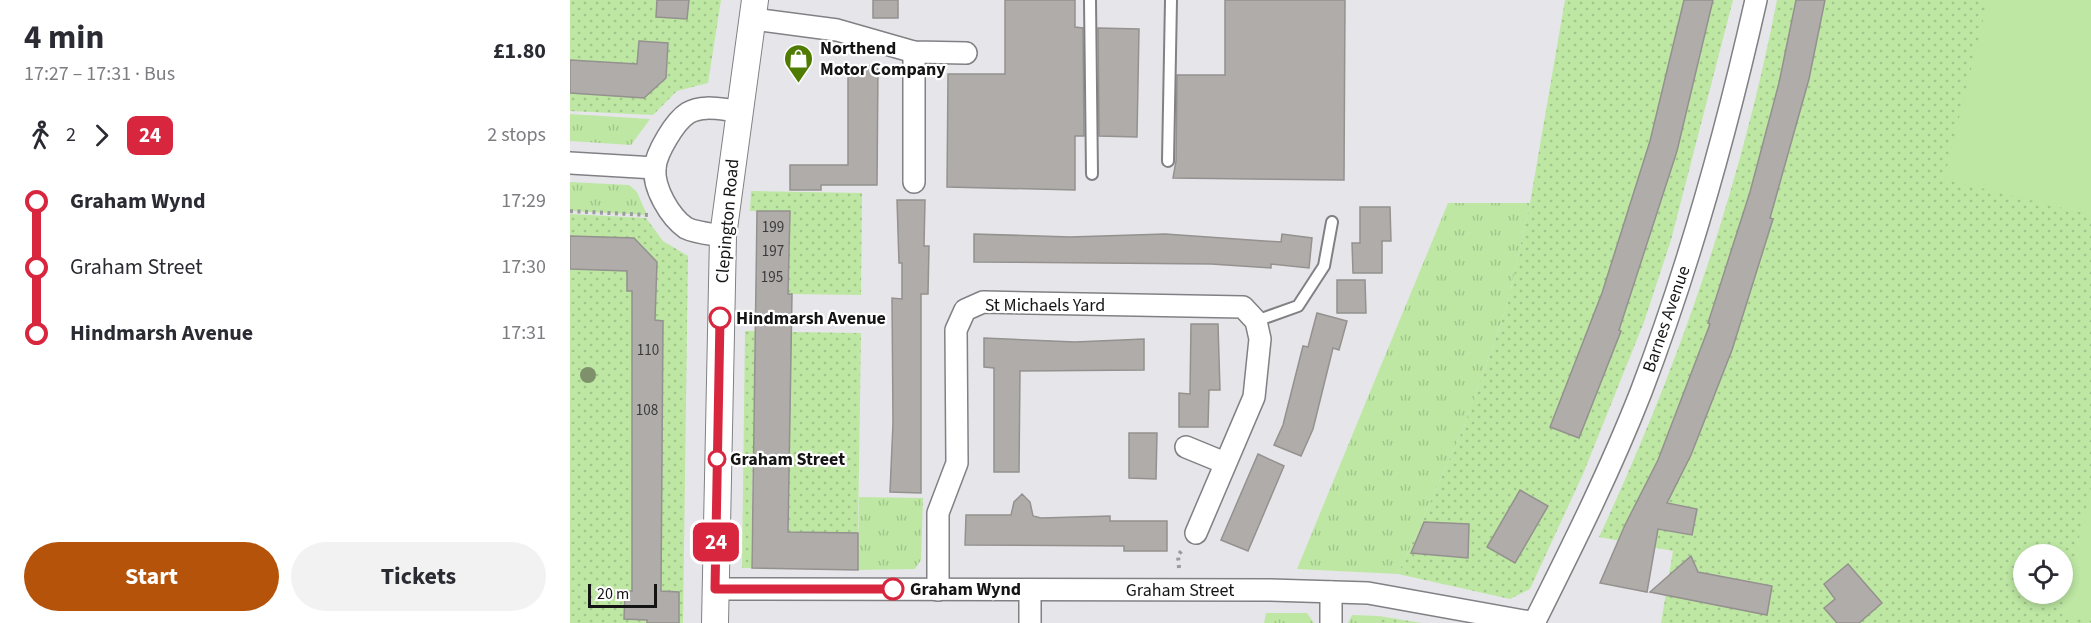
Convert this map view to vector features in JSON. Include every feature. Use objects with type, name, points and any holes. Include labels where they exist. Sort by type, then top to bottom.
[{"type":"street","name":"Barnes Avenue","points":[[1535,623],[1582,527],[1641,392],[1689,256],[1726,132],[1756,0]]},
{"type":"street","points":[[754,9],[914,52],[966,53]]},
{"type":"street","name":"Clepington Road","points":[[715,623],[723,236],[754,9]]},
{"type":"street","points":[[914,52],[914,182]]},
{"type":"street","points":[[723,236],[688,229],[664,205],[655,168],[670,131],[688,113],[706,108],[739,111]]},
{"type":"street","points":[[570,163],[655,168]]},
{"type":"street","name":"St Michaels Yard","points":[[938,590],[938,513],[957,463],[956,330],[965,310],[983,302],[1243,307],[1256,321]]},
{"type":"street","points":[[1196,533],[1254,397],[1260,339],[1256,321]]},
{"type":"street","points":[[1186,447],[1225,463]]},
{"type":"street","name":"Graham Street","points":[[715,589],[1179,590],[1368,593],[1535,623]]},
{"type":"street","points":[[1030,590],[1030,623]]},
{"type":"street","points":[[1330,623],[1331,592]]},
{"type":"lane","points":[[1090,0],[1092,174]]},
{"type":"lane","points":[[1168,161],[1171,0]]},
{"type":"lane","points":[[1256,321],[1298,306],[1324,266],[1332,222]]},
{"type":"path","points":[[570,211],[647,215],[664,205]]},
{"type":"path","points":[[1179,590],[1178,555],[1196,533]]},
{"type":"green space","points":[[570,0],[721,0],[708,83],[677,91],[653,115],[570,111]]},
{"type":"green space","points":[[1565,0],[1733,0],[1671,240],[1644,322],[1583,474],[1530,589],[1510,599],[1398,574],[1463,429],[1507,306],[1530,203]]},
{"type":"green space","points":[[1777,0],[2091,0],[2091,623],[1661,623],[1673,551],[1599,537],[1656,407],[1681,341],[1726,207],[1745,138]]},
{"type":"green space","points":[[1988,0],[2091,0],[2091,215],[1944,179]]},
{"type":"green space","points":[[570,114],[650,119],[631,145],[570,141]]},
{"type":"green space","points":[[570,182],[629,185],[637,192],[647,215],[570,211]]},
{"type":"green space","points":[[751,191],[862,193],[861,295],[788,294],[790,212],[750,211]]},
{"type":"green space","points":[[1448,203],[1530,203],[1507,306],[1463,429],[1398,574],[1297,569]]},
{"type":"green space","points":[[570,214],[646,218],[663,241],[688,256],[683,623],[570,623]]},
{"type":"green space","points":[[745,331],[755,331],[751,568],[742,568]]},
{"type":"green space","points":[[791,332],[861,333],[858,533],[788,532]]},
{"type":"green space","points":[[2091,487],[2091,621],[2061,614],[2063,604],[2073,604],[2073,563]]},
{"type":"green space","points":[[859,497],[923,498],[921,560],[915,569],[858,570]]},
{"type":"green space","points":[[1266,613],[1307,613],[1314,623],[1264,623]]},
{"type":"green space","points":[[1352,615],[1379,616],[1376,623],[1348,623]]},
{"type":"green space","points":[[1379,616],[1422,623],[1376,623]]},
{"type":"building","points":[[657,0],[689,0],[687,19],[656,17]]},
{"type":"building","points":[[873,0],[898,0],[898,18],[873,18]]},
{"type":"building","points":[[1005,0],[1075,0],[1075,27],[1083,28],[1084,136],[1075,136],[1075,190],[947,187],[948,74],[1005,74]]},
{"type":"building","points":[[1225,0],[1345,0],[1344,180],[1173,178],[1176,161],[1177,75],[1225,75]]},
{"type":"building","points":[[1684,0],[1713,0],[1677,151],[1619,330],[1621,331],[1579,438],[1550,427],[1602,293],[1650,141]]},
{"type":"building","points":[[1796,0],[1825,0],[1809,79],[1770,218],[1773,219],[1732,350],[1691,455],[1667,503],[1697,509],[1692,535],[1658,529],[1647,592],[1600,583],[1625,525],[1658,460],[1710,324],[1708,323],[1750,192],[1779,83]]},
{"type":"building","points":[[1098,28],[1139,29],[1137,137],[1099,136]]},
{"type":"building","points":[[639,41],[668,43],[666,78],[644,98],[570,93],[570,60],[637,64]]},
{"type":"building","points":[[848,66],[878,66],[877,185],[821,185],[821,190],[790,190],[790,165],[848,165]]},
{"type":"building","points":[[897,200],[925,200],[924,246],[929,246],[928,294],[921,294],[921,493],[890,492],[893,423],[892,298],[902,299],[902,263],[899,263]]},
{"type":"building","points":[[1360,207],[1390,207],[1391,241],[1382,241],[1382,273],[1353,273],[1352,243],[1360,243]]},
{"type":"building","points":[[757,211],[790,211],[788,294],[792,294],[788,532],[858,533],[858,570],[752,568]]},
{"type":"building","points":[[974,234],[1070,237],[1165,234],[1281,242],[1282,234],[1312,238],[1309,268],[1271,264],[1271,268],[1211,264],[974,262]]},
{"type":"building","points":[[570,236],[634,238],[657,262],[655,320],[663,321],[661,591],[679,592],[679,623],[647,623],[647,620],[624,619],[625,591],[632,591],[632,291],[627,291],[627,271],[570,269]]},
{"type":"building","points":[[1337,280],[1365,280],[1366,313],[1337,313]]},
{"type":"building","points":[[1317,313],[1347,321],[1339,350],[1333,348],[1313,429],[1301,456],[1274,445],[1283,425],[1303,346],[1308,347]]},
{"type":"building","points":[[1191,324],[1218,324],[1220,390],[1209,390],[1208,427],[1179,427],[1179,393],[1190,394]]},
{"type":"building","points":[[984,338],[1075,342],[1144,339],[1144,370],[1020,371],[1019,472],[994,472],[994,368],[984,367]]},
{"type":"building","points":[[1129,433],[1157,433],[1156,479],[1129,478]]},
{"type":"building","points":[[1258,454],[1284,466],[1248,551],[1221,540]]},
{"type":"building","points":[[1520,490],[1548,506],[1515,563],[1487,547]]},
{"type":"building","points":[[1022,494],[1030,502],[1033,516],[1041,518],[1110,516],[1110,521],[1167,521],[1167,551],[1124,551],[1124,546],[965,545],[966,515],[1011,515],[1014,502]]},
{"type":"building","points":[[1424,522],[1469,524],[1468,558],[1411,553]]},
{"type":"building","points":[[1691,556],[1698,572],[1772,586],[1767,615],[1650,592]]},
{"type":"building","points":[[1848,564],[1882,603],[1859,623],[1837,623],[1824,608],[1835,599],[1824,584]]},
{"type":"bus line","name":"24","points":[[720,318],[715,589],[893,589]]},
{"type":"place","name":"Northend Motor Company","points":[[799,84]]},
{"type":"place","name":"Hindmarsh Avenue","points":[[720,318]]},
{"type":"place","name":"Graham Street","points":[[717,459]]},
{"type":"place","name":"Graham Wynd","points":[[893,589]]}]
